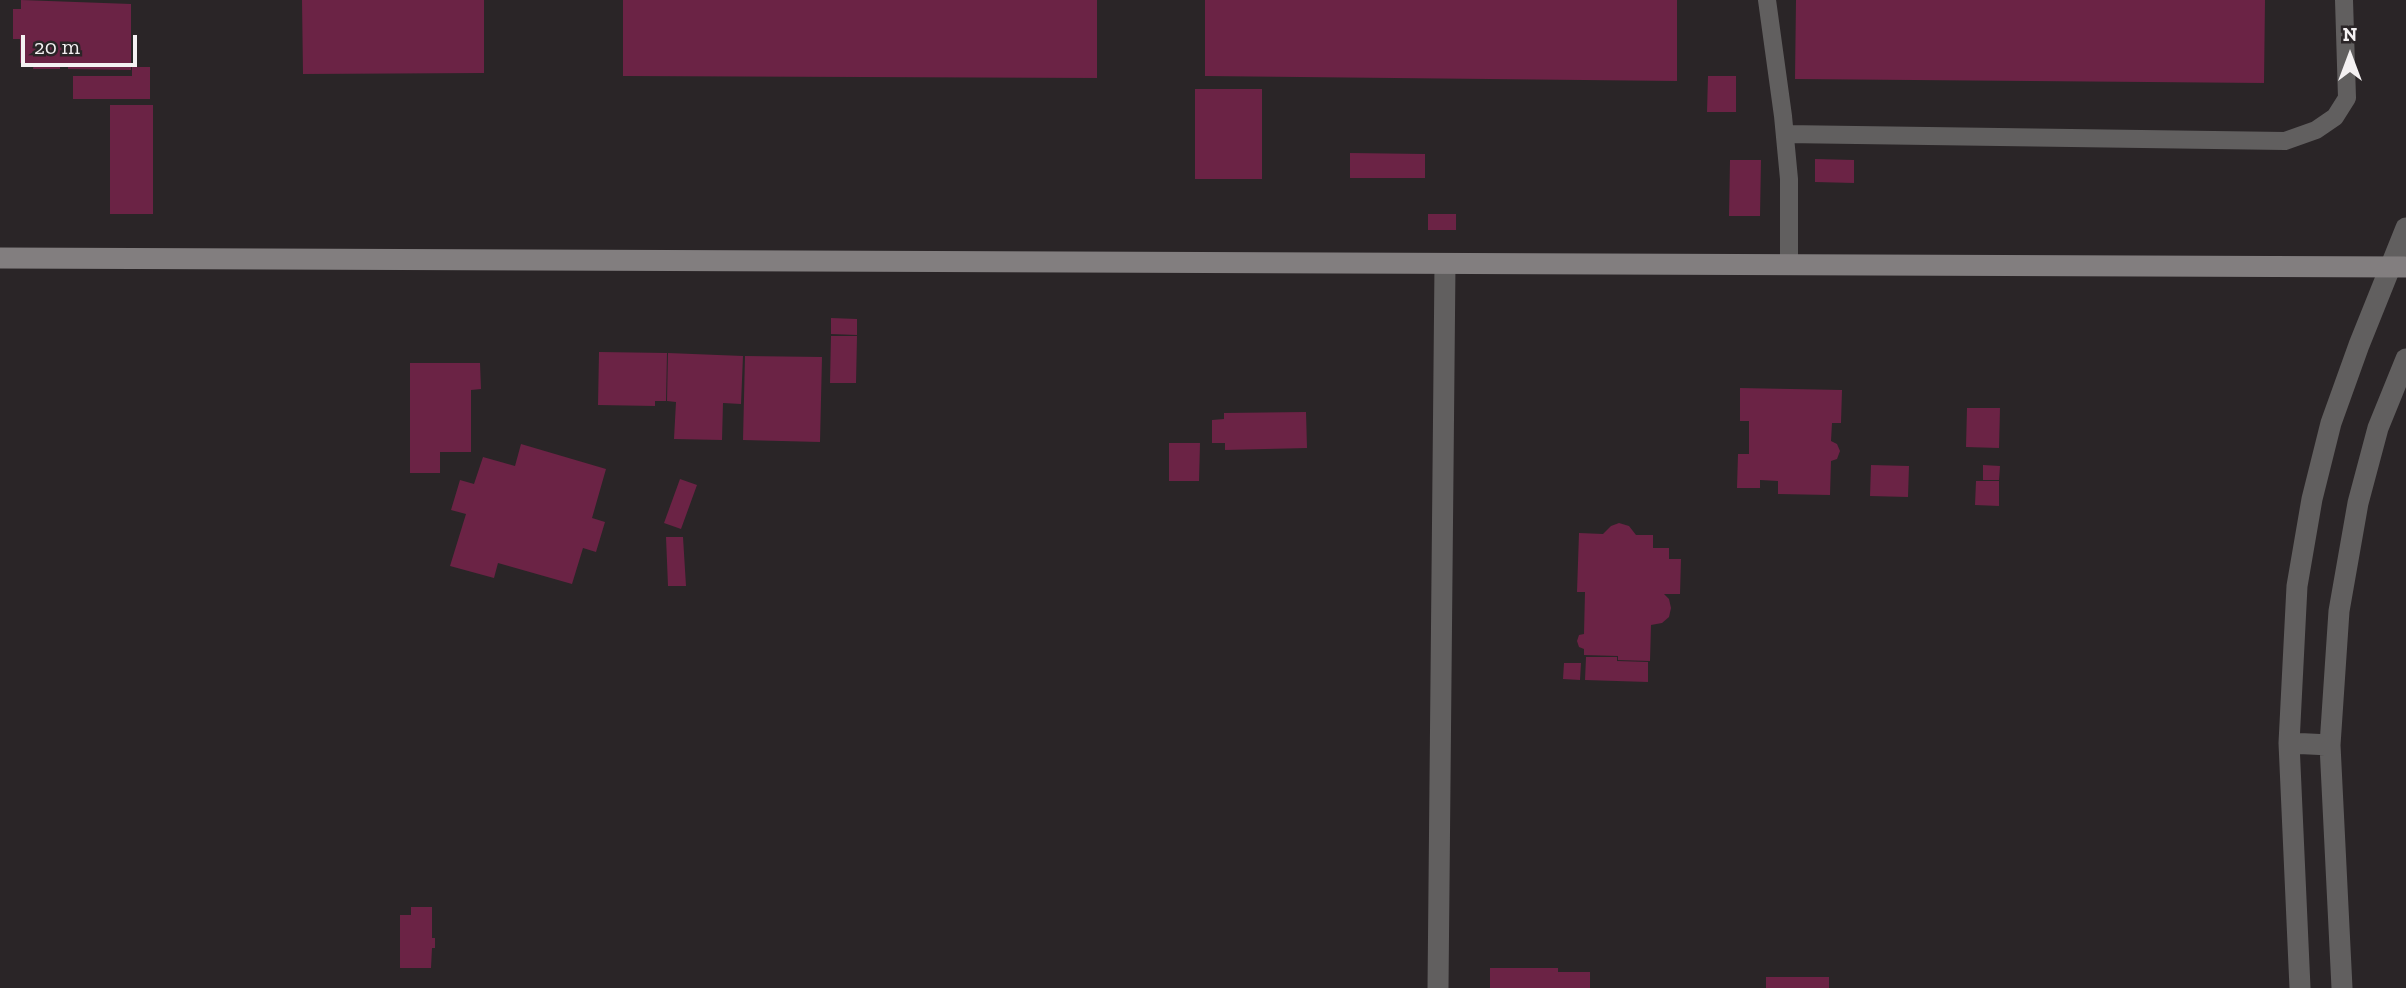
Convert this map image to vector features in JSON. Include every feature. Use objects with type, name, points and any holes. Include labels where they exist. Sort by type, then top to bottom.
[{"type":"street","points":[[2300,988],[2289,743],[2297,586],[2312,499],[2331,423],[2359,345],[2399,267],[2406,228]]},
{"type":"street","points":[[0,258],[2399,267]]},
{"type":"street","points":[[1438,988],[1445,264]]},
{"type":"street","points":[[2342,988],[2330,745],[2339,611],[2358,503],[2378,428],[2406,359]]},
{"type":"street","points":[[2289,743],[2330,745]]},
{"type":"lane","points":[[1768,0],[1789,179],[1789,265]]},
{"type":"lane","points":[[1785,134],[2285,141],[2316,130],[2335,117],[2347,97],[2344,0]]},
{"type":"building","points":[[21,0],[131,4],[131,70],[68,69],[68,63],[60,63],[60,69],[33,69],[34,63],[20,63],[20,39],[13,39],[13,9],[21,9]]},
{"type":"building","points":[[302,0],[484,0],[484,73],[303,74]]},
{"type":"building","points":[[623,0],[1097,0],[1097,78],[623,76]]},
{"type":"building","points":[[1205,0],[1677,0],[1677,81],[1205,76]]},
{"type":"building","points":[[1796,0],[2265,0],[2264,83],[1795,79]]},
{"type":"building","points":[[132,67],[150,67],[150,99],[73,99],[73,76],[132,76]]},
{"type":"building","points":[[1708,76],[1736,76],[1736,112],[1707,112]]},
{"type":"building","points":[[1195,89],[1262,89],[1262,179],[1195,179]]},
{"type":"building","points":[[110,105],[153,105],[153,214],[110,214]]},
{"type":"building","points":[[1350,153],[1425,154],[1425,178],[1350,178]]},
{"type":"building","points":[[1815,159],[1854,160],[1854,183],[1815,182]]},
{"type":"building","points":[[1730,160],[1761,160],[1760,216],[1729,216]]},
{"type":"building","points":[[1428,214],[1456,214],[1456,230],[1428,230]]},
{"type":"building","points":[[831,318],[857,319],[857,335],[831,334]]},
{"type":"building","points":[[831,336],[857,336],[856,383],[830,383]]},
{"type":"building","points":[[599,352],[667,353],[666,401],[655,401],[655,406],[598,405]]},
{"type":"building","points":[[668,353],[743,356],[741,404],[723,403],[722,440],[674,439],[676,402],[667,401]]},
{"type":"building","points":[[745,356],[822,357],[820,442],[743,440]]},
{"type":"building","points":[[410,363],[480,363],[481,389],[471,390],[471,452],[440,452],[440,473],[410,473]]},
{"type":"building","points":[[1740,388],[1842,390],[1841,423],[1832,423],[1831,441],[1837,444],[1840,451],[1837,459],[1831,461],[1830,495],[1778,494],[1778,481],[1760,480],[1760,488],[1737,488],[1738,454],[1749,454],[1749,421],[1740,421]]},
{"type":"building","points":[[1967,408],[2000,408],[1999,448],[1966,447]]},
{"type":"building","points":[[1306,412],[1307,448],[1225,450],[1225,443],[1212,443],[1212,420],[1224,419],[1224,413]]},
{"type":"building","points":[[1169,443],[1200,443],[1199,481],[1169,481]]},
{"type":"building","points":[[521,444],[606,469],[592,518],[605,522],[596,552],[583,548],[572,584],[498,563],[494,578],[450,566],[466,514],[451,510],[460,480],[474,484],[483,457],[515,466]]},
{"type":"building","points":[[1871,465],[1909,466],[1908,497],[1870,496]]},
{"type":"building","points":[[1983,465],[2000,466],[1999,480],[1983,480]]},
{"type":"building","points":[[680,479],[697,485],[681,529],[664,523]]},
{"type":"building","points":[[1976,481],[1999,481],[1999,506],[1975,505]]},
{"type":"building","points":[[1619,523],[1629,526],[1636,535],[1653,535],[1653,548],[1669,548],[1669,559],[1681,559],[1680,594],[1664,594],[1669,599],[1671,608],[1669,617],[1662,623],[1651,625],[1650,661],[1584,655],[1584,649],[1579,647],[1577,641],[1579,635],[1584,634],[1585,592],[1577,592],[1579,533],[1603,534]]},
{"type":"building","points":[[666,537],[683,537],[686,586],[668,586]]},
{"type":"building","points":[[1586,657],[1617,657],[1617,661],[1648,662],[1648,682],[1585,680]]},
{"type":"building","points":[[1564,663],[1581,663],[1580,680],[1563,679]]},
{"type":"building","points":[[411,907],[432,907],[432,938],[435,938],[435,948],[432,948],[431,968],[400,968],[400,915],[411,915]]},
{"type":"building","points":[[1490,968],[1558,968],[1558,972],[1590,972],[1590,988],[1490,988]]},
{"type":"building","points":[[1766,977],[1829,977],[1829,988],[1766,988]]}]
